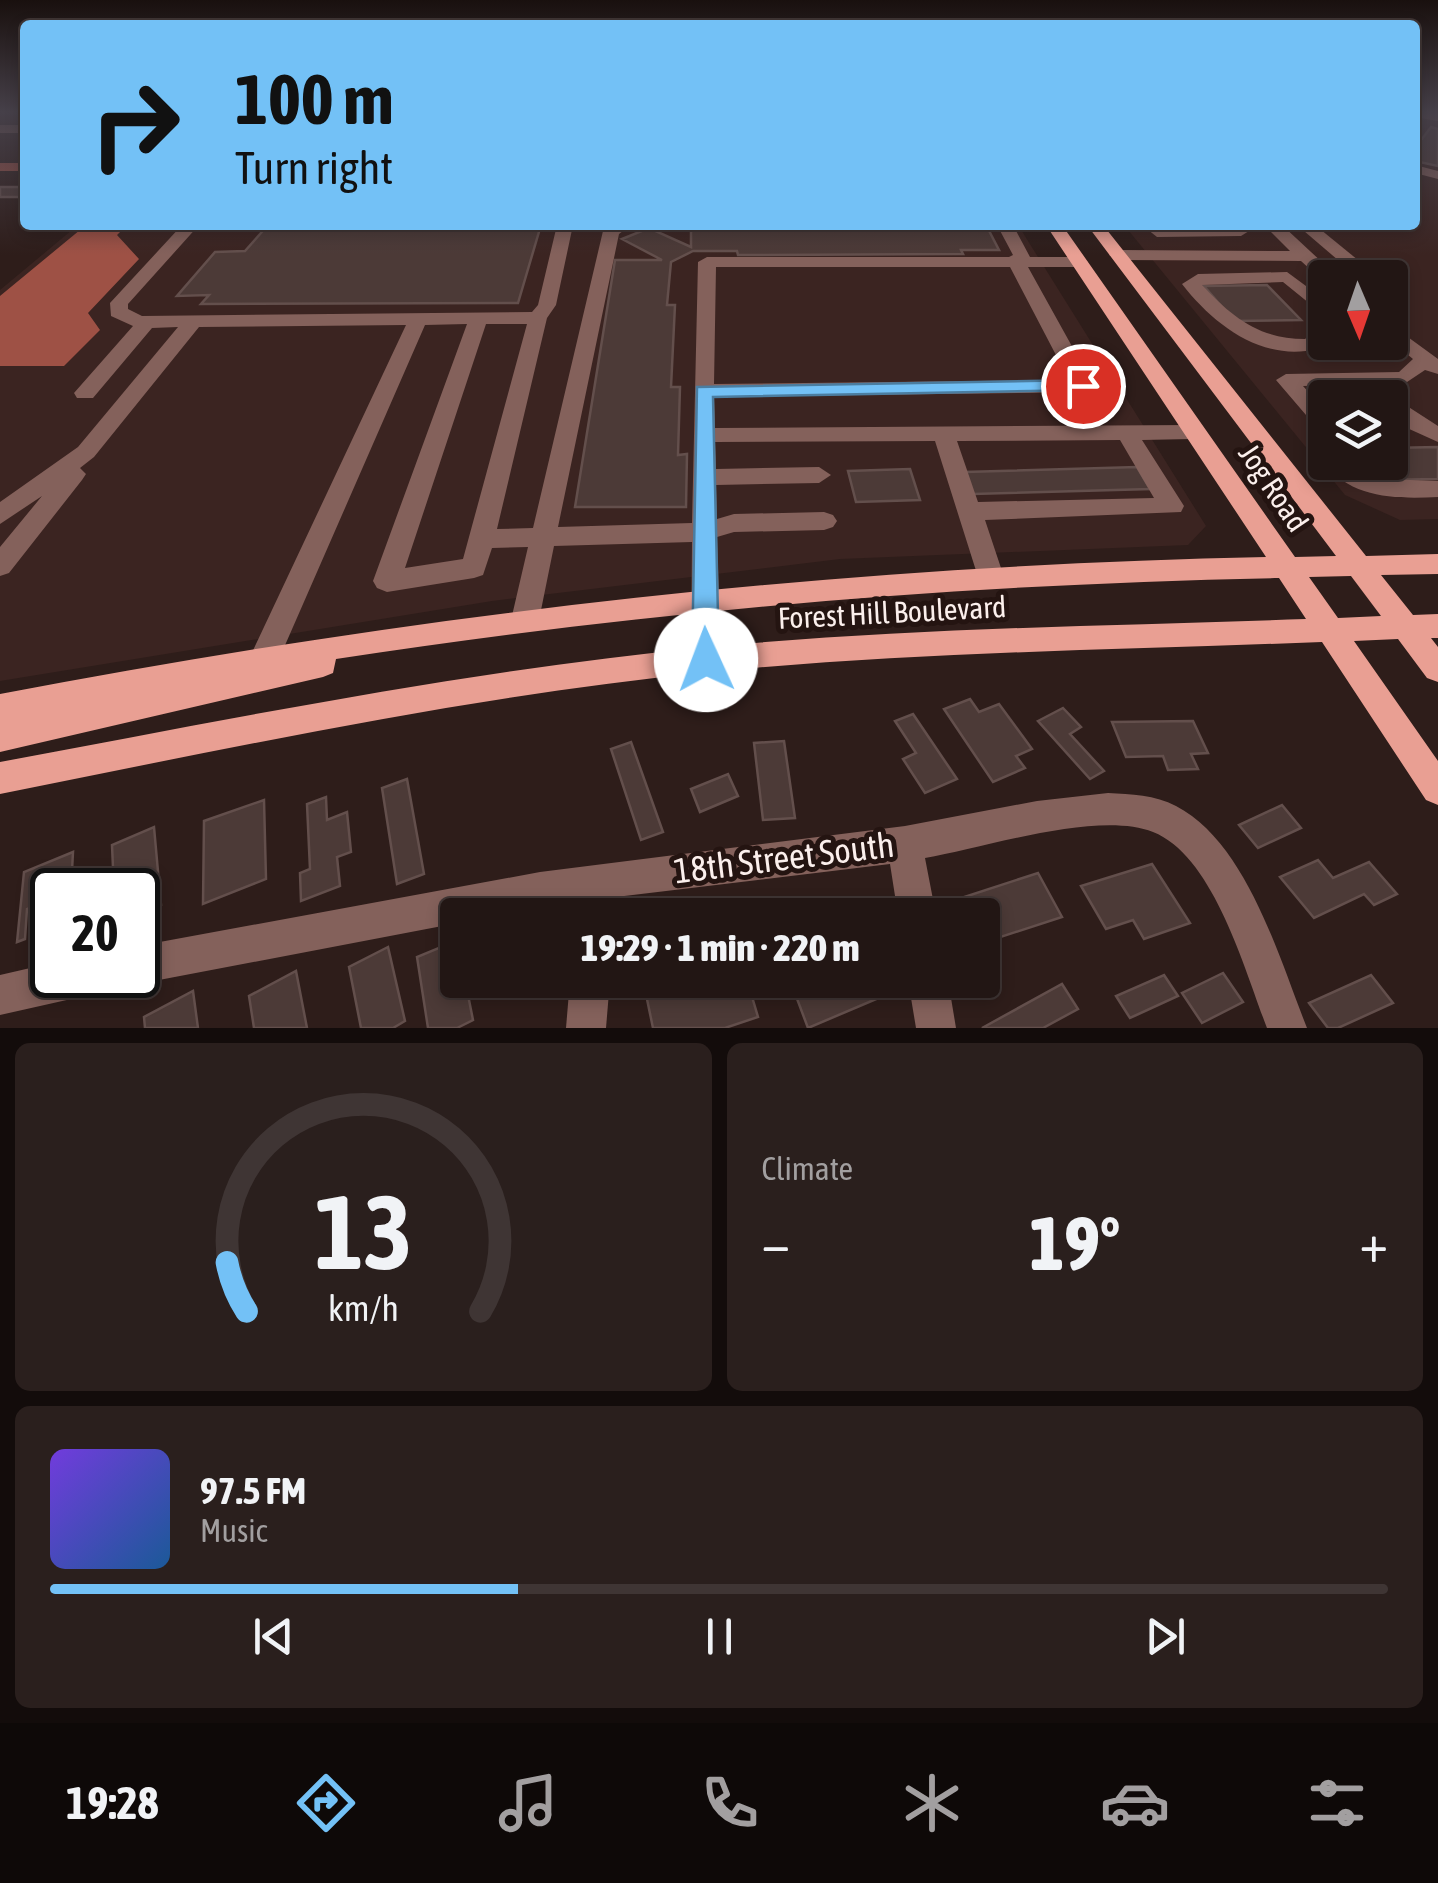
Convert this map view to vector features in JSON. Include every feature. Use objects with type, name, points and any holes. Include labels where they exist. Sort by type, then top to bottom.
[{"type":"main road","name":"Jog Road","points":[[1060,230],[1192,432],[1438,788]]},
{"type":"main road","points":[[1066,230],[1097,248],[1114,250]]},
{"type":"main road","name":"Jog Road","points":[[1099,230],[1438,669]]},
{"type":"main road","points":[[1075,257],[1115,276],[1161,337],[1206,366]]},
{"type":"main road","name":"Forest Hill Boulevard","points":[[0,708],[264,659],[525,620],[704,599],[991,577],[1438,564]]},
{"type":"main road","name":"Forest Hill Boulevard","points":[[0,778],[441,693],[706,660],[844,648],[1438,626]]},
{"type":"main road","points":[[0,737],[222,689],[444,632]]},
{"type":"street","points":[[186,230],[118,304],[118,312],[146,322],[538,318]]},
{"type":"street","points":[[479,318],[387,581],[474,568],[538,318],[547,306],[564,230]]},
{"type":"street","points":[[525,620],[610,230]]},
{"type":"street","points":[[704,391],[1083,386],[1007,230]]},
{"type":"street","points":[[1155,230],[1239,230]]},
{"type":"street","points":[[1277,230],[1310,260]]},
{"type":"street","points":[[1311,230],[1348,260]]},
{"type":"street","points":[[1114,250],[1300,251]]},
{"type":"street","points":[[706,660],[707,262],[1075,257]]},
{"type":"street","points":[[1308,295],[1287,277],[1198,279],[1191,284],[1227,323],[1269,343],[1308,345]]},
{"type":"street","points":[[264,659],[419,318]]},
{"type":"street","points":[[85,393],[146,322]]},
{"type":"street","points":[[0,566],[76,472],[86,452],[193,322]]},
{"type":"street","points":[[1308,405],[1286,380],[1404,378],[1431,364],[1408,345]]},
{"type":"street","points":[[1408,424],[1438,435]]},
{"type":"street","points":[[969,511],[1172,506],[1127,432]]},
{"type":"street","points":[[704,436],[1192,432]]},
{"type":"street","points":[[944,434],[991,577]]},
{"type":"street","points":[[0,515],[86,452]]},
{"type":"street","points":[[704,476],[819,475]]},
{"type":"street","points":[[1358,480],[1380,489],[1438,490]]},
{"type":"street","points":[[481,539],[704,532],[734,522],[824,521]]},
{"type":"street","name":"18th Street South","points":[[598,898],[1095,810],[1141,810],[1166,818],[1190,833],[1209,854],[1224,879],[1287,1028]]},
{"type":"street","points":[[905,844],[914,898]]},
{"type":"street","name":"18th Street South","points":[[160,961],[354,921],[440,913]]},
{"type":"street","points":[[0,995],[30,988]]},
{"type":"street","points":[[586,1028],[588,998]]},
{"type":"street","points":[[931,998],[936,1028]]},
{"type":"shaded area","points":[[1420,159],[1438,159],[1438,519],[1400,520],[1345,495],[1333,480],[1408,480],[1408,380],[1308,380],[1308,450],[1128,230],[1420,230]]},
{"type":"shaded area","points":[[72,230],[1021,230],[1206,526],[1188,545],[840,559],[492,601],[0,681],[0,290]]},
{"type":"shaded area","points":[[80,230],[122,230],[117,235],[139,259],[88,313],[100,330],[64,366],[0,366],[0,296]]},
{"type":"building","points":[[1420,159],[1438,159],[1438,166],[1420,162]]},
{"type":"building","points":[[0,187],[20,187],[20,197],[0,197]]},
{"type":"building","points":[[264,230],[540,230],[518,303],[201,304],[209,295],[177,296],[215,252],[245,251]]},
{"type":"building","points":[[653,230],[691,247],[691,230],[989,230],[999,250],[961,250],[963,254],[738,255],[737,251],[693,251],[671,262],[667,305],[675,305],[671,387],[680,387],[678,455],[687,454],[686,507],[575,507],[615,260],[662,260],[622,239]]},
{"type":"building","points":[[1267,285],[1301,320],[1234,321],[1204,286]]},
{"type":"building","points":[[1438,447],[1438,479],[1408,479],[1408,448]]},
{"type":"building","points":[[1137,467],[1150,489],[973,494],[965,472]]},
{"type":"building","points":[[910,469],[920,500],[856,502],[848,471]]},
{"type":"building","points":[[970,699],[979,712],[999,704],[1032,749],[1016,756],[1025,768],[993,782],[944,709]]},
{"type":"building","points":[[1063,708],[1081,727],[1070,734],[1104,771],[1090,779],[1038,721]]},
{"type":"building","points":[[913,714],[957,779],[925,793],[903,759],[916,753],[895,721]]},
{"type":"building","points":[[1193,721],[1208,753],[1191,754],[1198,769],[1168,770],[1163,756],[1126,757],[1112,722]]},
{"type":"building","points":[[784,741],[795,818],[763,820],[754,743]]},
{"type":"building","points":[[631,742],[663,832],[641,840],[611,749]]},
{"type":"building","points":[[728,774],[738,796],[700,812],[691,789]]},
{"type":"building","points":[[407,779],[424,874],[397,884],[382,788]]},
{"type":"building","points":[[326,797],[327,820],[347,812],[351,852],[337,857],[340,886],[301,901],[300,873],[310,869],[307,804]]},
{"type":"building","points":[[264,800],[266,879],[203,904],[204,821]]},
{"type":"building","points":[[1282,805],[1301,828],[1258,848],[1239,825]]},
{"type":"building","points":[[154,827],[158,868],[113,868],[112,845]]},
{"type":"building","points":[[73,852],[72,868],[34,868]]},
{"type":"building","points":[[1318,860],[1333,878],[1369,862],[1397,894],[1374,905],[1364,894],[1314,918],[1280,877]]},
{"type":"building","points":[[1152,864],[1190,923],[1144,939],[1133,920],[1106,929],[1081,886]]},
{"type":"building","points":[[30,870],[30,908],[25,939],[17,942],[24,872]]},
{"type":"building","points":[[1038,873],[1062,917],[1000,937],[1000,898],[961,898]]},
{"type":"building","points":[[388,947],[405,1021],[393,1028],[361,1028],[349,967]]},
{"type":"building","points":[[440,947],[440,998],[469,998],[473,1020],[457,1028],[428,1028],[417,957]]},
{"type":"building","points":[[296,971],[307,1028],[254,1028],[249,996]]},
{"type":"building","points":[[1223,973],[1243,1002],[1202,1023],[1182,993]]},
{"type":"building","points":[[1164,975],[1178,996],[1130,1018],[1116,996]]},
{"type":"building","points":[[1371,975],[1393,1003],[1338,1028],[1328,1028],[1309,1003]]},
{"type":"building","points":[[1062,984],[1078,1009],[1043,1028],[982,1028]]},
{"type":"building","points":[[193,991],[198,1028],[145,1028],[144,1017]]},
{"type":"building","points":[[647,998],[752,998],[758,1017],[725,1028],[653,1028]]},
{"type":"building","points":[[797,998],[879,998],[808,1028]]},
{"type":"waterway","points":[[0,167],[20,167]]},
{"type":"route","points":[[706,660],[704,391],[1083,386]]}]
